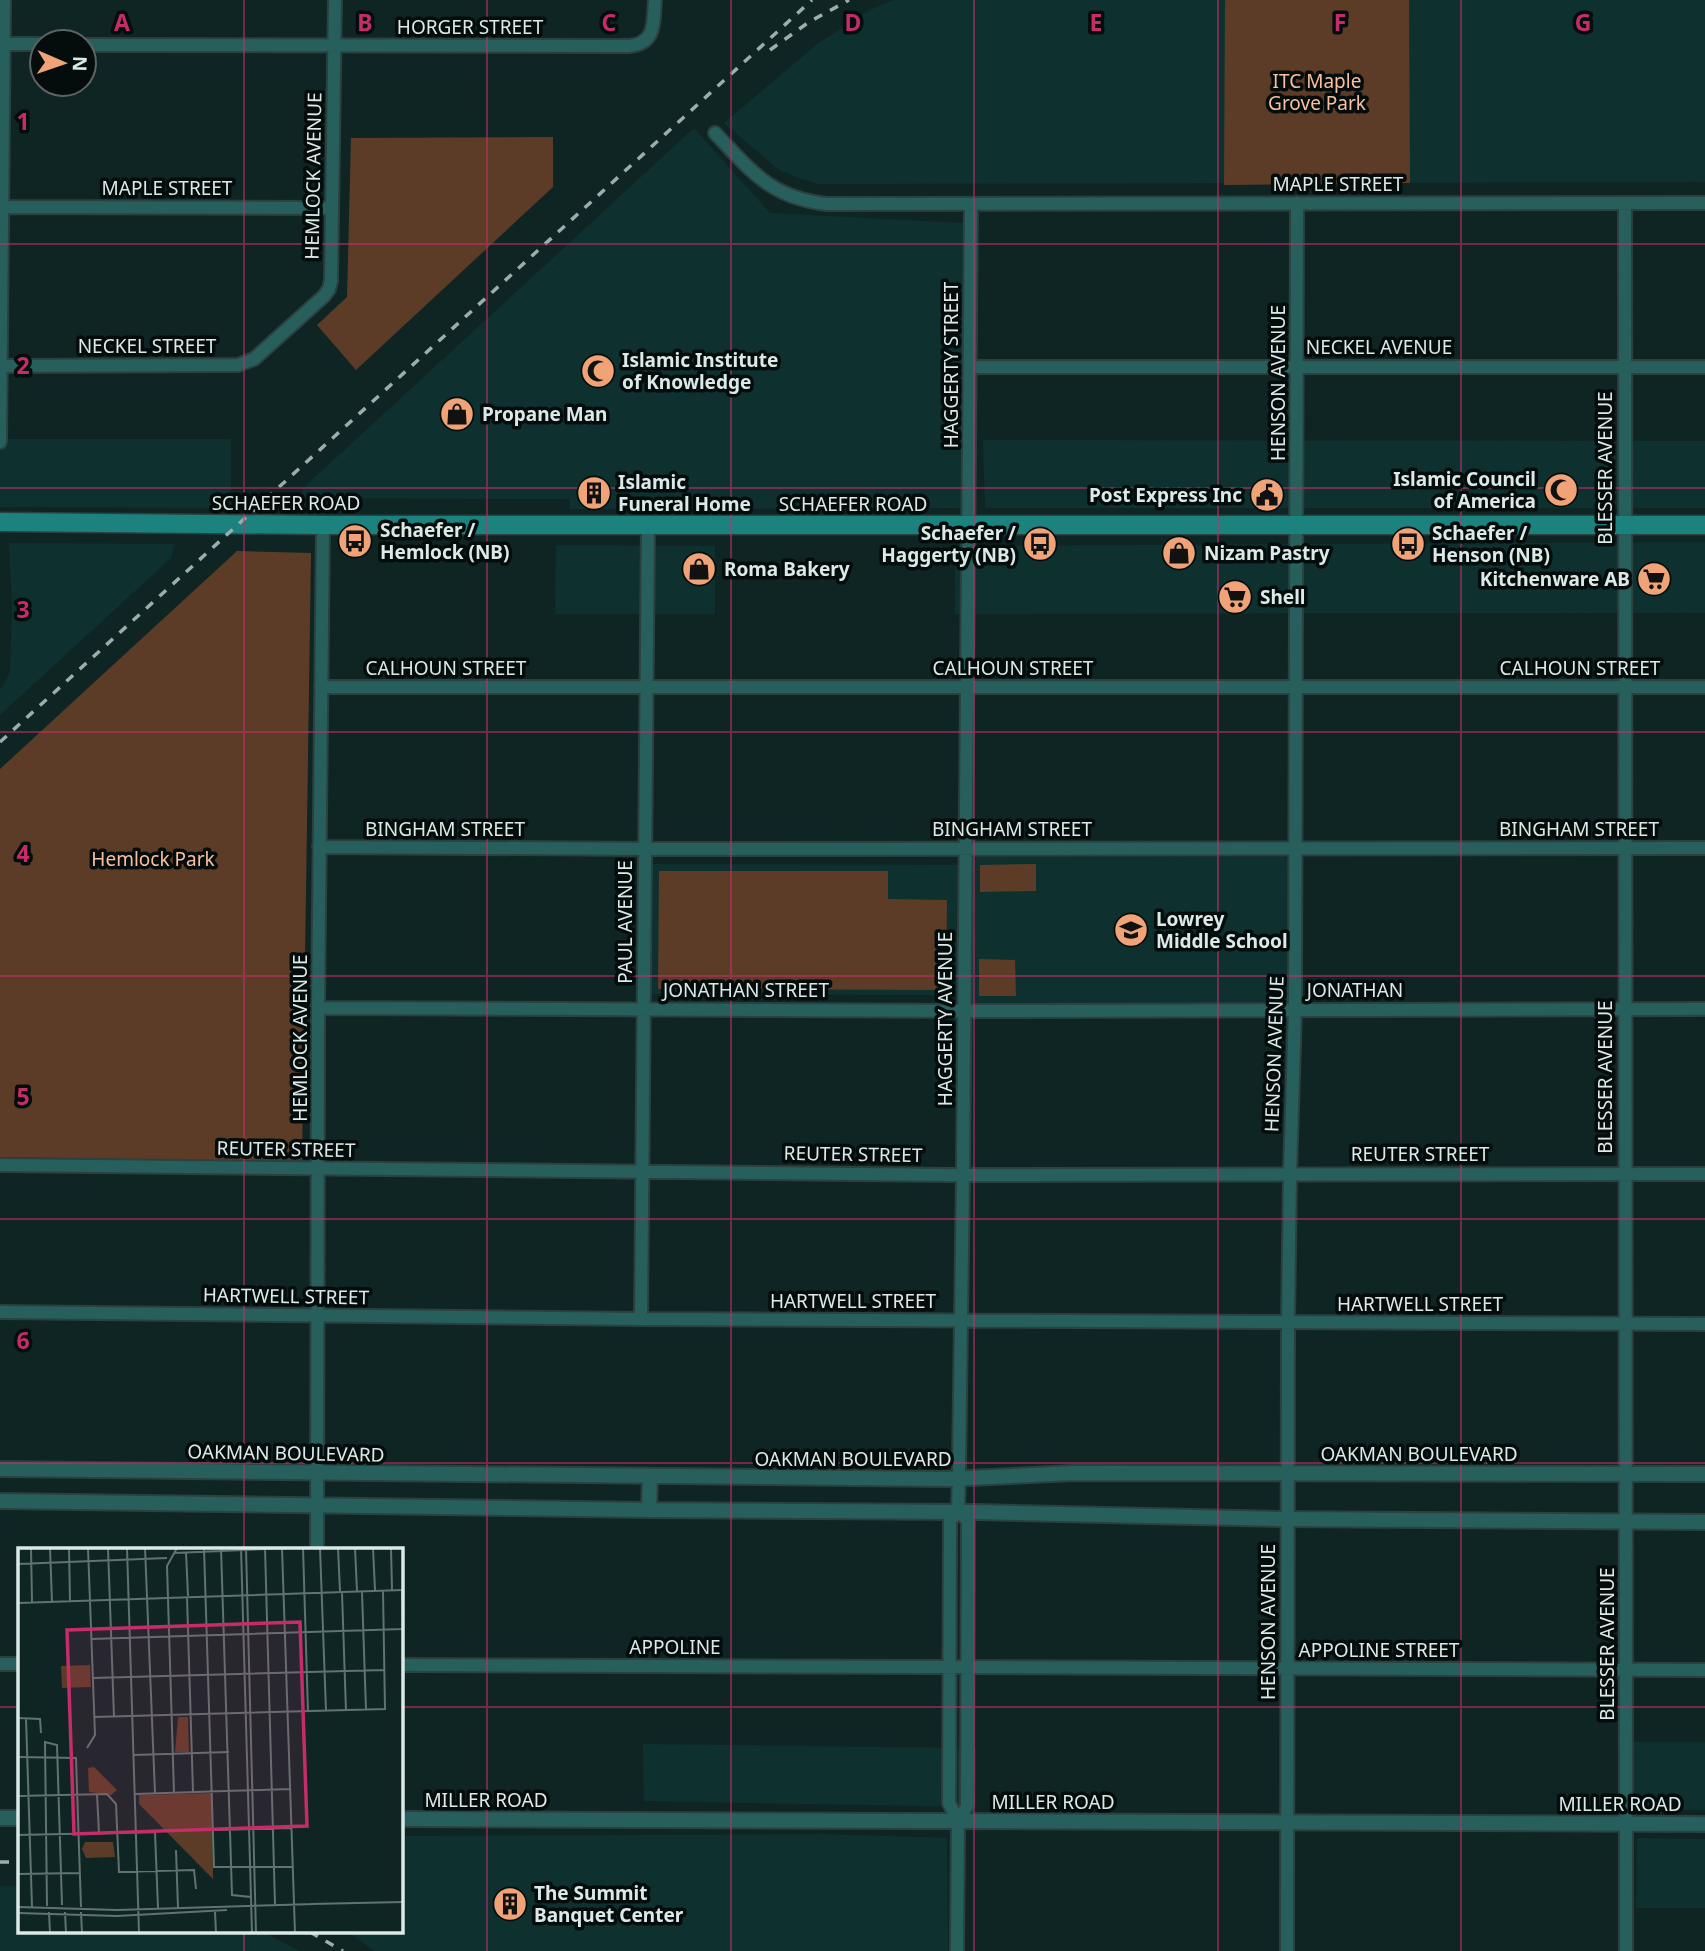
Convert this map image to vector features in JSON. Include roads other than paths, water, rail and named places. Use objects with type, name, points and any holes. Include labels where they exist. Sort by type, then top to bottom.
[{"type":"main road","name":"SCHAEFER ROAD","points":[[0,522],[648,526],[1705,525]]},
{"type":"street","points":[[0,442],[4,0]]},
{"type":"street","name":"HEMLOCK AVENUE","points":[[283,333],[324,296],[330,286],[335,0]]},
{"type":"street","name":"HORGER STREET","points":[[98,45],[629,46],[645,41],[651,31],[654,0]]},
{"type":"street","points":[[2,44],[28,44]]},
{"type":"street","name":"MAPLE STREET","points":[[715,133],[759,179],[785,195],[827,204],[1705,203]]},
{"type":"street","name":"HENSON AVENUE","points":[[1287,1951],[1288,1323],[1296,1010],[1297,203]]},
{"type":"street","name":"BLESSER AVENUE","points":[[1625,203],[1626,1951]]},
{"type":"street","name":"HAGGERTY STREET","points":[[969,525],[971,204]]},
{"type":"street","name":"MAPLE STREET","points":[[2,207],[332,208]]},
{"type":"street","name":"NECKEL STREET","points":[[1,366],[238,365],[254,359],[283,333]]},
{"type":"street","name":"NECKEL AVENUE","points":[[970,367],[1705,367]]},
{"type":"street","name":"HEMLOCK AVENUE","points":[[317,1548],[318,1008],[323,525]]},
{"type":"street","name":"HAGGERTY AVENUE","points":[[957,1951],[958,1821],[949,1803],[950,1520],[958,1512],[959,1479],[969,525]]},
{"type":"street","name":"PAUL AVENUE","points":[[641,1319],[648,526]]},
{"type":"street","name":"CALHOUN STREET","points":[[321,687],[1705,687]]},
{"type":"street","name":"BINGHAM STREET","points":[[319,847],[1705,848]]},
{"type":"street","name":"JONATHAN STREET","points":[[318,1008],[964,1011]]},
{"type":"street","name":"JONATHAN","points":[[964,1011],[1705,1009]]},
{"type":"street","name":"REUTER STREET","points":[[0,1165],[963,1174],[1705,1174]]},
{"type":"street","name":"HARTWELL STREET","points":[[0,1312],[641,1319],[1705,1324]]},
{"type":"street","name":"OAKMAN BOULEVARD","points":[[0,1469],[959,1479],[1074,1473],[1705,1474]]},
{"type":"street","points":[[649,1510],[650,1476]]},
{"type":"street","points":[[0,1501],[958,1512],[1287,1519],[1705,1522]]},
{"type":"street","name":"HAGGERTY AVENUE","points":[[958,1512],[968,1520],[967,1806],[958,1821]]},
{"type":"street","points":[[950,1594],[968,1595]]},
{"type":"street","points":[[0,1664],[18,1664]]},
{"type":"street","name":"APPOLINE","points":[[402,1665],[968,1667]]},
{"type":"street","name":"APPOLINE STREET","points":[[968,1667],[1705,1670]]},
{"type":"street","points":[[949,1751],[968,1752]]},
{"type":"street","points":[[0,1818],[18,1818]]},
{"type":"street","name":"MILLER ROAD","points":[[402,1819],[1705,1824]]},
{"type":"railway","points":[[0,742],[812,0]]},
{"type":"railway","points":[[770,50],[809,22],[849,0]]},
{"type":"railway","points":[[0,1862],[18,1862]]},
{"type":"railway","points":[[313,1934],[343,1951]]},
{"type":"place","name":"Islamic Institute of Knowledge","points":[[598,371]]},
{"type":"place","name":"Propane Man","points":[[457,414]]},
{"type":"place","name":"Islamic Council of America","points":[[1561,490]]},
{"type":"place","name":"Islamic Funeral Home","points":[[594,493]]},
{"type":"place","name":"Post Express Inc","points":[[1267,495]]},
{"type":"place","name":"Schaefer / Hemlock (NB)","points":[[355,541]]},
{"type":"place","name":"Schaefer / Haggerty (NB)","points":[[1040,544]]},
{"type":"place","name":"Schaefer / Henson (NB)","points":[[1408,544]]},
{"type":"place","name":"Nizam Pastry","points":[[1179,553]]},
{"type":"place","name":"Roma Bakery","points":[[699,569]]},
{"type":"place","name":"Kitchenware AB","points":[[1654,579]]},
{"type":"place","name":"Shell","points":[[1235,597]]},
{"type":"place","name":"Lowrey Middle School","points":[[1131,930]]},
{"type":"place","name":"The Summit Banquet Center","points":[[510,1904]]},
{"type":"park label","name":"ITC Maple Grove Park","points":[[1317,92]]},
{"type":"park label","name":"Hemlock Park","points":[[153,859]]}]
